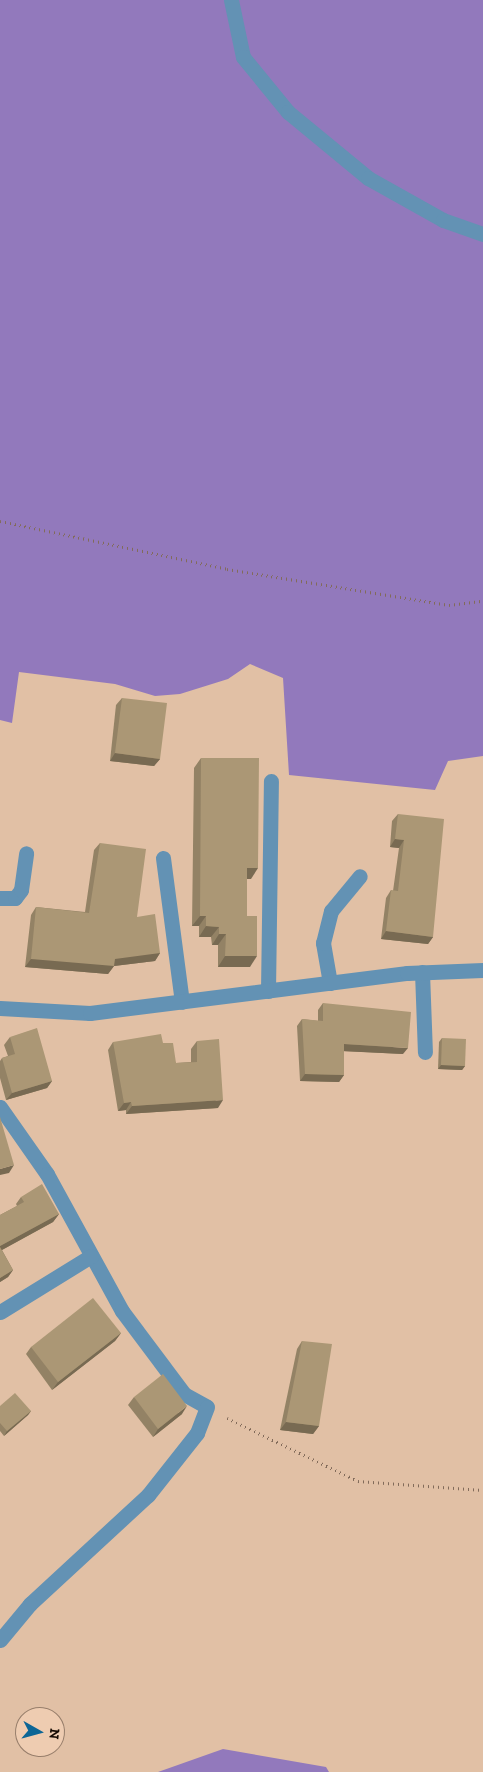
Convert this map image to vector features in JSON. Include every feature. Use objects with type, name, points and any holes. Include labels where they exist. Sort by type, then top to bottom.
[{"type":"street","points":[[231,0],[243,57],[288,112],[368,178],[443,220],[483,234]]},
{"type":"street","points":[[268,991],[271,781]]},
{"type":"street","points":[[0,898],[15,898],[21,890],[26,853]]},
{"type":"street","points":[[163,858],[182,1002]]},
{"type":"street","points":[[330,983],[323,943],[331,911],[360,876]]},
{"type":"street","points":[[0,1008],[90,1013],[422,972],[483,970]]},
{"type":"street","points":[[422,972],[426,1052]]},
{"type":"street","points":[[0,1107],[47,1174],[122,1310],[184,1394],[207,1407],[197,1433],[148,1495],[30,1604],[0,1640]]},
{"type":"street","points":[[0,1312],[91,1256]]},
{"type":"path","points":[[0,521],[236,571],[449,606],[483,601]]},
{"type":"path","points":[[207,1407],[358,1482],[483,1490]]},
{"type":"shaded area","points":[[0,0],[483,0],[483,756],[448,761],[435,790],[289,775],[283,678],[250,664],[228,679],[180,694],[155,696],[115,684],[19,672],[12,723],[0,720]]},
{"type":"shaded area","points":[[223,1749],[326,1767],[329,1772],[158,1772]]},
{"type":"building","points":[[122,698],[167,703],[160,759],[115,753]]},
{"type":"building","points":[[201,758],[259,758],[258,868],[247,868],[247,916],[257,916],[257,956],[225,956],[226,934],[219,934],[219,927],[206,926],[206,916],[200,916]]},
{"type":"building","points":[[398,814],[444,819],[433,937],[386,931],[391,890],[398,891],[404,840],[395,839]]},
{"type":"building","points":[[100,843],[146,849],[137,917],[155,914],[160,953],[115,959],[114,966],[31,959],[36,907],[89,913]]},
{"type":"building","points":[[323,1003],[411,1012],[408,1048],[344,1044],[344,1075],[305,1074],[302,1019],[323,1021]]},
{"type":"building","points":[[37,1028],[52,1081],[12,1093],[2,1058],[15,1054],[10,1037]]},
{"type":"building","points":[[161,1034],[163,1043],[173,1043],[176,1063],[197,1062],[197,1041],[219,1039],[223,1100],[132,1106],[131,1102],[124,1103],[113,1042]]},
{"type":"building","points":[[442,1038],[466,1039],[465,1066],[441,1065]]},
{"type":"building","points":[[0,1117],[14,1165],[0,1169]]},
{"type":"building","points":[[42,1184],[59,1214],[0,1246],[0,1215],[24,1202],[21,1197]]},
{"type":"building","points":[[0,1247],[13,1270],[0,1278]]},
{"type":"building","points":[[93,1298],[121,1333],[58,1382],[31,1347]]},
{"type":"building","points":[[302,1341],[332,1344],[319,1426],[286,1422]]},
{"type":"building","points":[[163,1374],[187,1406],[158,1429],[134,1397]]},
{"type":"building","points":[[15,1393],[31,1411],[7,1431],[0,1423],[0,1406]]}]
